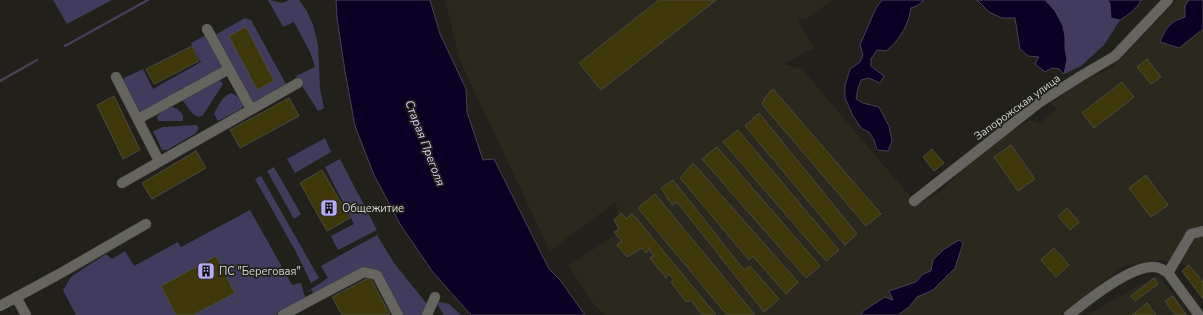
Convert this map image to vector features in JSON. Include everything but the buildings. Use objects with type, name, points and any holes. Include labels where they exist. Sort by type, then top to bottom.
[{"type":"street","name":"Запорожская улица","points":[[914,201],[1040,102],[1115,56],[1168,0]]},
{"type":"street","points":[[207,29],[251,109]]},
{"type":"street","points":[[138,119],[229,69]]},
{"type":"street","points":[[116,77],[159,161]]},
{"type":"street","points":[[122,183],[298,83]]},
{"type":"street","points":[[0,306],[146,224]]},
{"type":"street","points":[[1168,273],[1191,234],[1203,231]]},
{"type":"street","points":[[1069,315],[1120,279],[1139,270],[1153,266],[1161,268],[1168,273],[1199,315]]},
{"type":"street","points":[[283,315],[364,272],[377,275],[398,315]]},
{"type":"street","points":[[16,297],[26,315]]},
{"type":"street","points":[[427,315],[434,297]]},
{"type":"shaded area","points":[[53,0],[112,0],[67,24]]},
{"type":"shaded area","points":[[268,0],[283,3],[288,0],[299,0],[307,11],[313,25],[318,45],[320,88],[324,108],[318,111],[296,76],[315,67],[310,52],[294,22],[283,27]]},
{"type":"shaded area","points":[[445,0],[832,0],[807,19],[798,20],[814,48],[783,64],[802,69],[914,201],[912,208],[941,191],[962,169],[1005,135],[1030,120],[1040,123],[1057,109],[1051,103],[1077,84],[1113,67],[1177,0],[1203,0],[1203,299],[1181,271],[1187,266],[1162,260],[1127,265],[1111,275],[1061,315],[605,315],[595,306],[568,266],[619,232],[616,202],[550,251],[460,61]]},
{"type":"shaded area","points":[[1045,0],[1108,0],[1110,4],[1111,18],[1120,20],[1104,45],[1081,66],[1064,74],[1067,59],[1065,37],[1055,11]]},
{"type":"shaded area","points":[[245,18],[251,20],[287,86],[256,103],[252,101],[215,35]]},
{"type":"shaded area","points":[[206,35],[223,66],[221,69],[144,111],[139,112],[122,83],[124,78],[143,69],[153,89],[201,62],[191,43]]},
{"type":"shaded area","points":[[219,79],[223,84],[203,115],[199,117],[193,114],[182,100]]},
{"type":"shaded area","points":[[231,93],[237,96],[244,104],[241,109],[218,121],[214,114],[223,99]]},
{"type":"shaded area","points":[[172,107],[178,109],[183,115],[183,121],[159,121],[157,118],[159,114],[165,109]]},
{"type":"shaded area","points":[[196,125],[199,128],[196,133],[167,150],[162,150],[153,131],[163,127]]},
{"type":"shaded area","points":[[325,138],[331,152],[295,173],[287,159]]},
{"type":"shaded area","points":[[340,159],[377,230],[338,250],[331,236],[354,224],[325,167]]},
{"type":"shaded area","points":[[274,167],[301,214],[294,219],[267,171]]},
{"type":"shaded area","points":[[261,176],[319,278],[311,283],[296,252],[255,179]]},
{"type":"shaded area","points":[[250,210],[292,285],[301,283],[307,299],[275,315],[76,315],[63,290],[72,276],[106,254],[112,259],[125,251],[134,266],[178,242],[181,247]]},
{"type":"shaded area","points":[[377,235],[394,263],[427,304],[423,315],[403,315],[365,269],[315,296],[311,289],[328,278],[321,266]]},
{"type":"shaded area","points":[[1158,275],[1189,315],[1087,315]]},
{"type":"shaded area","points":[[436,301],[449,304],[461,315],[444,315]]},
{"type":"water","name":"Старая Преголя","points":[[336,0],[430,0],[440,34],[466,89],[467,112],[483,160],[494,159],[549,269],[560,280],[585,315],[471,315],[432,271],[400,224],[374,175],[355,126],[337,18]]},
{"type":"water","points":[[882,0],[924,0],[917,6],[911,8],[906,26],[891,47],[886,51],[877,50],[871,59],[871,66],[884,76],[880,83],[869,78],[861,80],[858,88],[856,99],[863,103],[879,107],[889,126],[892,141],[888,151],[877,150],[874,140],[869,132],[862,129],[853,116],[845,98],[845,86],[850,69],[860,62],[863,55],[860,45],[876,8]]},
{"type":"water","points":[[977,0],[1045,0],[1055,11],[1063,26],[1067,59],[1064,74],[1059,69],[1052,68],[1045,72],[1035,64],[1039,57],[1028,56],[1020,49],[1015,18],[1002,18],[989,12]]},
{"type":"water","points":[[1108,0],[1141,0],[1135,9],[1120,20],[1111,18],[1110,4]]},
{"type":"water","points":[[1189,0],[1203,0],[1203,29],[1179,48],[1160,42],[1164,33],[1171,24],[1185,17],[1185,6]]},
{"type":"water","points":[[959,240],[963,243],[955,268],[933,290],[917,297],[909,307],[898,315],[861,315],[863,311],[885,297],[893,300],[889,291],[916,282],[923,274],[931,271],[933,260],[943,250]]},
{"type":"waterway","points":[[65,46],[148,0]]},
{"type":"waterway","points":[[0,81],[37,60]]},
{"type":"place","name":"Общежитие","points":[[329,208]]},
{"type":"place","name":"ПС \"Береговая\"","points":[[206,271]]}]
